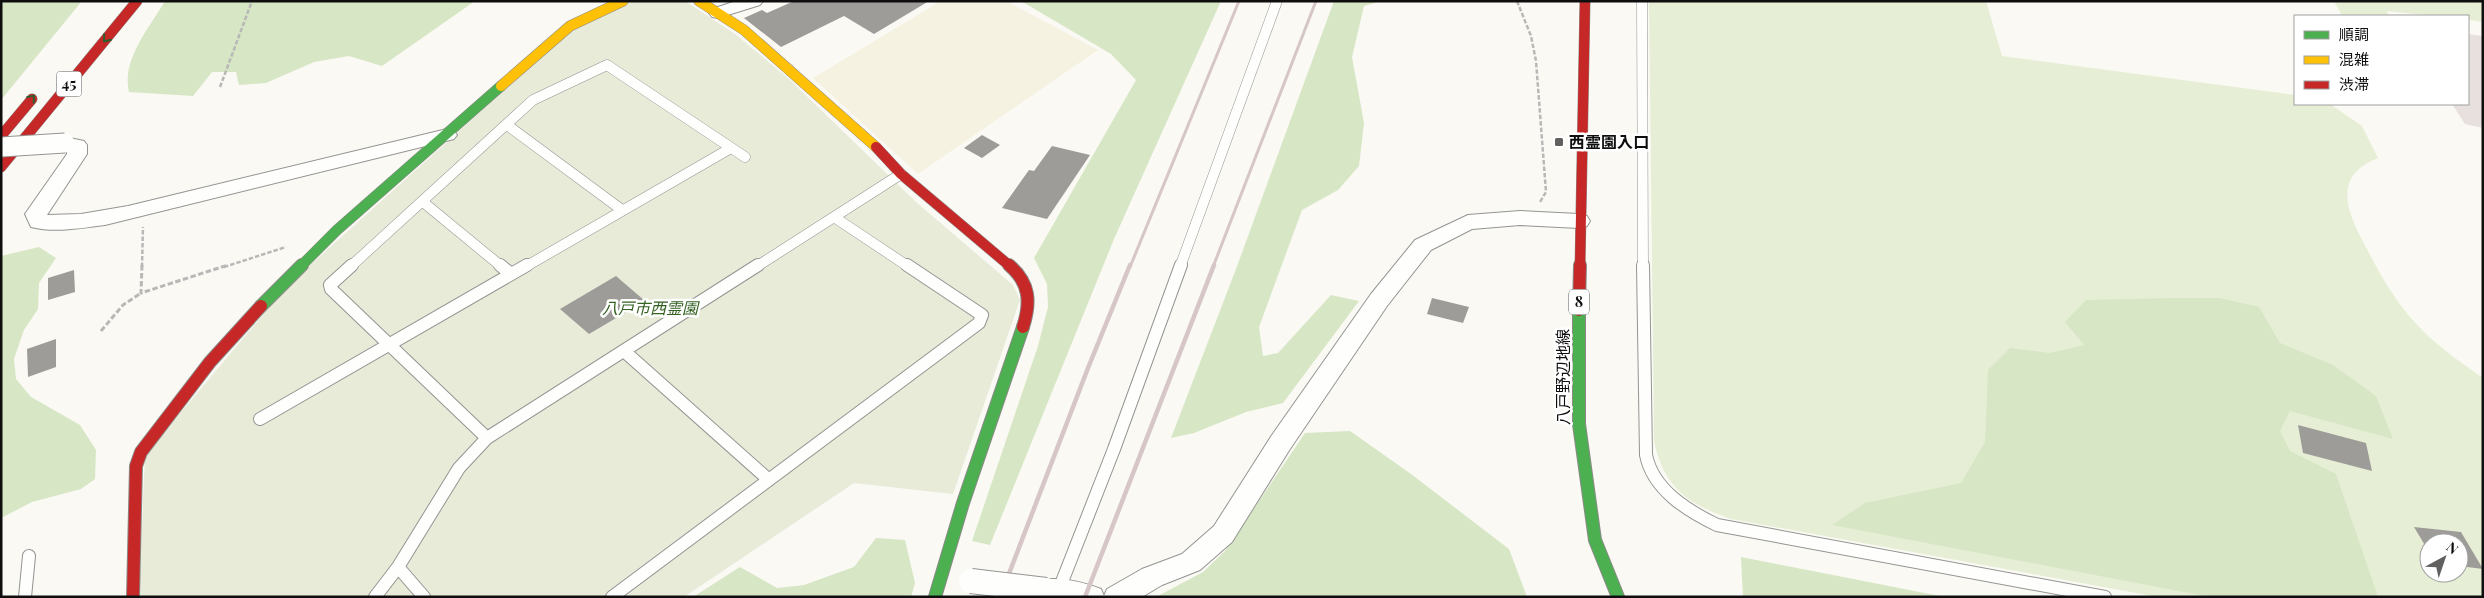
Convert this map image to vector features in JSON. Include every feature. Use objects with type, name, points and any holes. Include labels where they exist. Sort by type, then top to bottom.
[{"type":"main road","name":"45","points":[[1,166],[137,1]]},
{"type":"main road","points":[[133,597],[136,466],[141,452],[210,362],[286,280],[337,230],[448,135],[570,26],[582,18],[623,1]]},
{"type":"main road","points":[[699,1],[744,30],[865,135],[901,174],[1018,272],[1028,287],[1030,307],[963,503],[938,587]]},
{"type":"main road","name":"八戸野辺地線","points":[[1585,1],[1579,221],[1579,424],[1595,540],[1618,597]]},
{"type":"main road","name":"45","points":[[1,136],[38,91]]},
{"type":"street","points":[[718,13],[754,1]]},
{"type":"street","points":[[1,147],[65,143],[77,145],[77,154],[36,214],[39,222],[55,224],[143,209],[448,135]]},
{"type":"street","points":[[1118,597],[1152,577],[1191,562],[1223,534],[1281,442],[1379,300],[1423,245],[1468,222],[1528,219],[1579,221]]},
{"type":"street","points":[[938,587],[971,581],[1091,597]]},
{"type":"lane","points":[[1052,591],[1114,448],[1277,1]]},
{"type":"lane","points":[[1642,1],[1644,438],[1647,461],[1659,483],[1674,500],[1717,524],[2105,597]]},
{"type":"lane","points":[[487,438],[331,289],[330,285],[533,100],[607,65],[745,157]]},
{"type":"lane","points":[[507,125],[622,210]]},
{"type":"lane","points":[[260,418],[731,148]]},
{"type":"lane","points":[[375,597],[398,567],[459,468],[487,438],[901,174]]},
{"type":"lane","points":[[422,202],[511,274]]},
{"type":"lane","points":[[612,597],[979,323],[982,315],[834,217]]},
{"type":"lane","points":[[624,351],[769,480]]},
{"type":"lane","points":[[25,597],[29,556]]},
{"type":"lane","points":[[398,567],[424,597]]},
{"type":"path","points":[[220,87],[236,39],[252,1]]},
{"type":"path","points":[[1517,1],[1531,36],[1536,61],[1546,192],[1528,219]]},
{"type":"path","points":[[141,293],[143,209]]},
{"type":"path","points":[[100,331],[123,305],[141,293],[290,245]]},
{"type":"shaded area","points":[[941,1],[1006,1],[1098,50],[918,174],[813,78]]},
{"type":"green space","points":[[1,1],[82,1],[1,100]]},
{"type":"green space","points":[[165,1],[475,1],[382,66],[349,56],[314,62],[266,83],[239,85],[236,72],[212,72],[193,96],[129,92],[129,68],[133,56],[138,44]]},
{"type":"green space","name":"八戸市西霊園","points":[[630,1],[685,1],[735,34],[788,78],[916,202],[1013,285],[1020,300],[953,494],[854,483],[684,597],[139,597],[145,455],[288,285],[578,24]]},
{"type":"green space","points":[[1021,1],[1221,1],[1114,239],[990,545],[972,541],[1038,346],[1048,307],[1047,284],[1034,258],[1136,80],[1111,54]]},
{"type":"green space","points":[[1334,1],[1381,1],[1364,6],[1352,57],[1364,123],[1359,166],[1338,190],[1302,210],[1259,327],[1263,356],[1278,353],[1331,295],[1359,301],[1283,403],[1246,412],[1194,433],[1171,438],[1236,269]]},
{"type":"green space","points":[[1649,1],[1986,1],[2002,56],[2294,95],[2294,105],[2331,105],[2362,126],[2378,158],[2362,166],[2353,176],[2348,188],[2350,213],[2362,240],[2393,294],[2407,313],[2437,344],[2483,378],[2483,597],[2158,597],[1731,519],[1690,500],[1671,482],[1664,471],[1654,441]]},
{"type":"green space","points":[[2334,1],[2483,1],[2483,22],[2469,20],[2469,15],[2425,15],[2387,11],[2389,15],[2341,15]]},
{"type":"green space","points":[[39,247],[56,258],[39,283],[38,309],[24,330],[14,359],[16,379],[31,397],[80,425],[96,450],[95,479],[81,489],[32,502],[1,518],[1,256]]},
{"type":"green space","points":[[2220,298],[2259,307],[2280,343],[2333,365],[2376,396],[2393,439],[2290,411],[2280,431],[2290,451],[2336,474],[2378,597],[2210,597],[1832,525],[1865,503],[1961,483],[1985,442],[1988,370],[2010,348],[2050,353],[2084,345],[2065,322],[2086,300]]},
{"type":"green space","points":[[1350,431],[1411,474],[1509,549],[1527,597],[1156,597],[1203,572],[1225,551],[1305,433]]},
{"type":"green space","points":[[876,538],[905,540],[915,583],[911,597],[693,597],[740,567],[777,588],[804,585],[854,567]]},
{"type":"green space","points":[[1741,557],[1945,597],[1743,597]]},
{"type":"building","points":[[794,1],[929,1],[874,34],[844,16],[781,47],[744,18],[762,10],[767,13]]},
{"type":"building","points":[[982,135],[1000,145],[982,158],[964,148]]},
{"type":"building","points":[[1052,146],[1090,155],[1047,219],[1002,208],[1029,170],[1034,171]]},
{"type":"building","points":[[74,270],[75,292],[48,300],[48,278]]},
{"type":"building","points":[[616,276],[645,301],[589,334],[560,309]]},
{"type":"building","points":[[1432,298],[1469,307],[1463,323],[1427,314]]},
{"type":"building","points":[[56,339],[56,367],[28,377],[27,349]]},
{"type":"building","points":[[2298,425],[2366,443],[2372,471],[2303,453]]},
{"type":"building","points":[[2414,527],[2462,533],[2419,533],[2419,535]]},
{"type":"building","points":[[2469,545],[2483,569],[2469,567]]},
{"type":"taxiway","points":[[2469,91],[2483,113]]},
{"type":"runway","points":[[2469,71],[2483,73]]},
{"type":"railway","points":[[1130,267],[1239,1]]},
{"type":"railway","points":[[1213,267],[1316,1]]},
{"type":"railway","points":[[1000,597],[1088,368],[1130,265]]},
{"type":"railway","points":[[1085,597],[1214,265]]},
{"type":"traffic: fast","points":[[261,306],[337,230],[501,86]]},
{"type":"traffic: fast","points":[[1579,310],[1579,424],[1595,540],[1618,597]]},
{"type":"traffic: fast","points":[[935,597],[963,503],[1023,327]]},
{"type":"traffic: slow","points":[[501,86],[570,26],[623,1]]},
{"type":"traffic: slow","points":[[699,1],[744,30],[876,147]]},
{"type":"traffic: jam","points":[[1,167],[137,1]]},
{"type":"traffic: jam","points":[[1579,310],[1585,1]]},
{"type":"traffic: jam","points":[[1,136],[32,99]]},
{"type":"traffic: jam","points":[[876,147],[901,174],[1017,272],[1026,286],[1029,298],[1028,311],[1023,327]]},
{"type":"traffic: jam","points":[[133,597],[136,466],[141,452],[210,362],[261,306]]},
{"type":"place","name":"西霊園入口","points":[[1559,142]]}]
